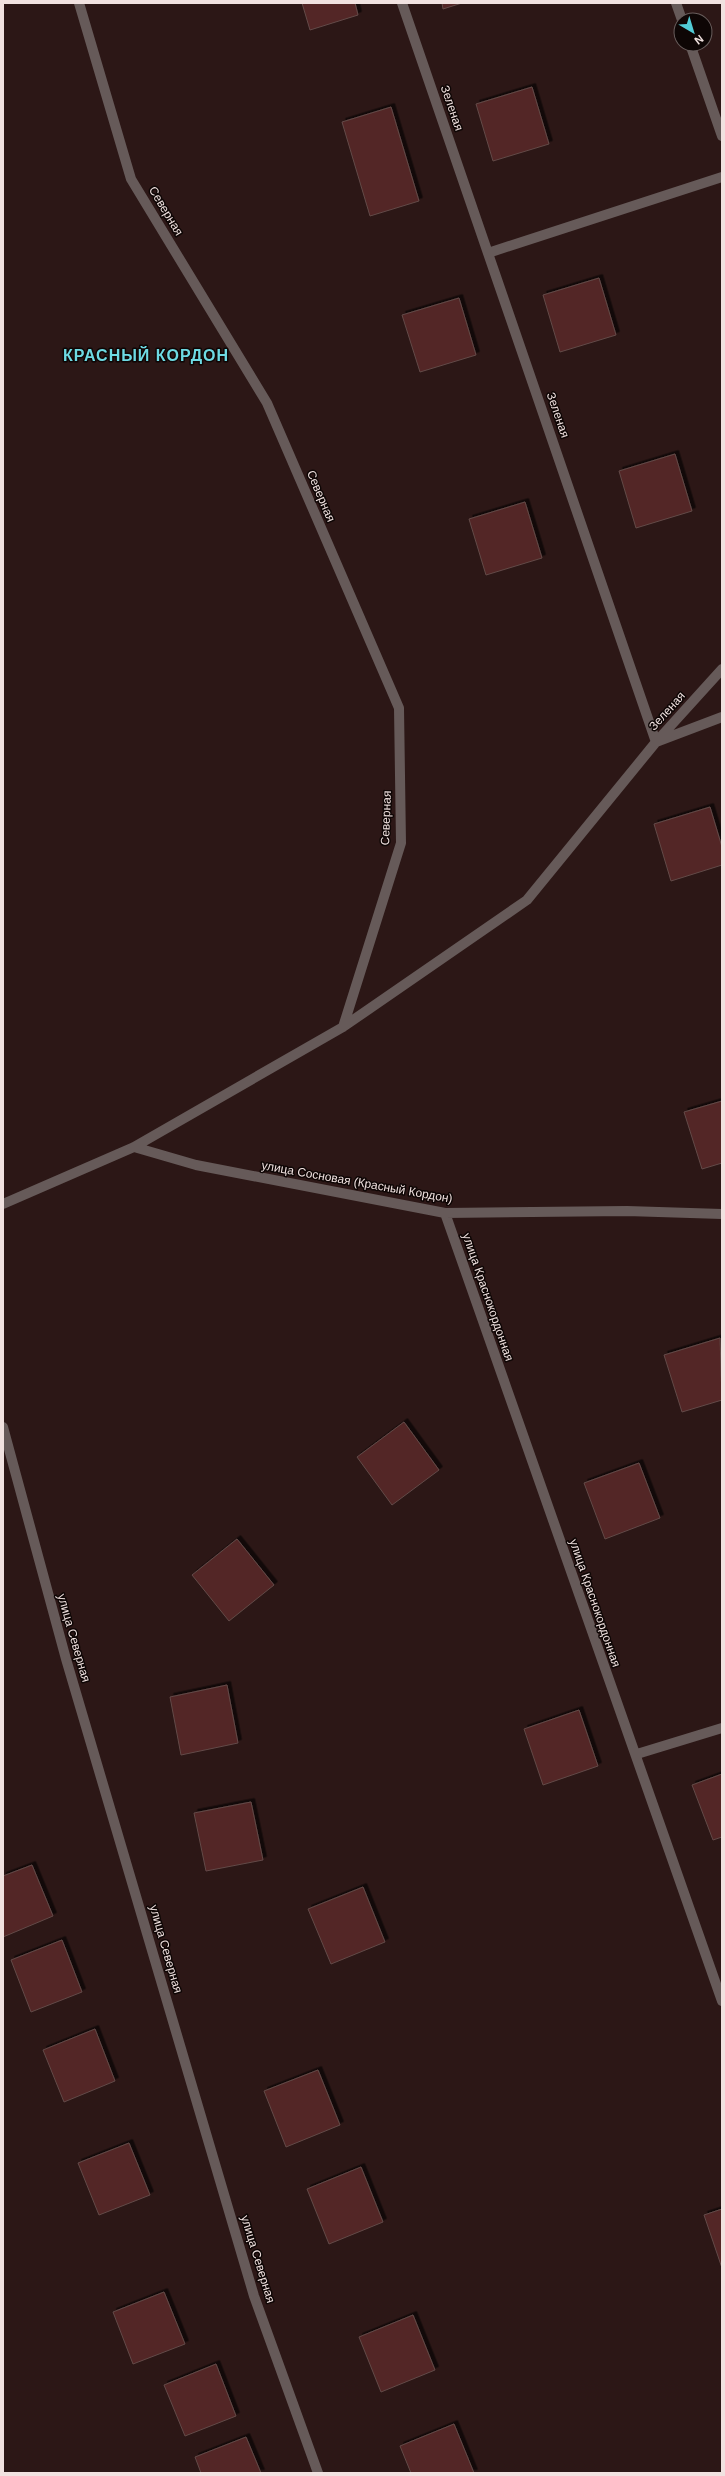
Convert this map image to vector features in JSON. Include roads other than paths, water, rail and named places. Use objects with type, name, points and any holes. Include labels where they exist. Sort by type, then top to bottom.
[{"type":"street","name":"Северная","points":[[79,3],[131,179],[267,403],[399,708],[401,844],[342,1027]]},
{"type":"street","name":"Зеленая","points":[[402,3],[656,742],[722,669]]},
{"type":"street","points":[[693,52],[722,136]]},
{"type":"street","points":[[488,253],[722,177]]},
{"type":"street","points":[[3,1204],[134,1148],[342,1027],[527,900],[656,742],[722,717]]},
{"type":"street","name":"улица Сосновая (Красный Кордон)","points":[[134,1148],[196,1165],[445,1213],[627,1211],[722,1214]]},
{"type":"street","name":"улица Краснокордонная","points":[[445,1213],[614,1698],[637,1754],[722,2001]]},
{"type":"street","name":"улица Северная","points":[[3,1427],[66,1659],[252,2288],[318,2473]]},
{"type":"street","points":[[637,1754],[722,1728]]},
{"type":"district","name":"КРАСНЫЙ КОРДОН","points":[[146,355]]}]
